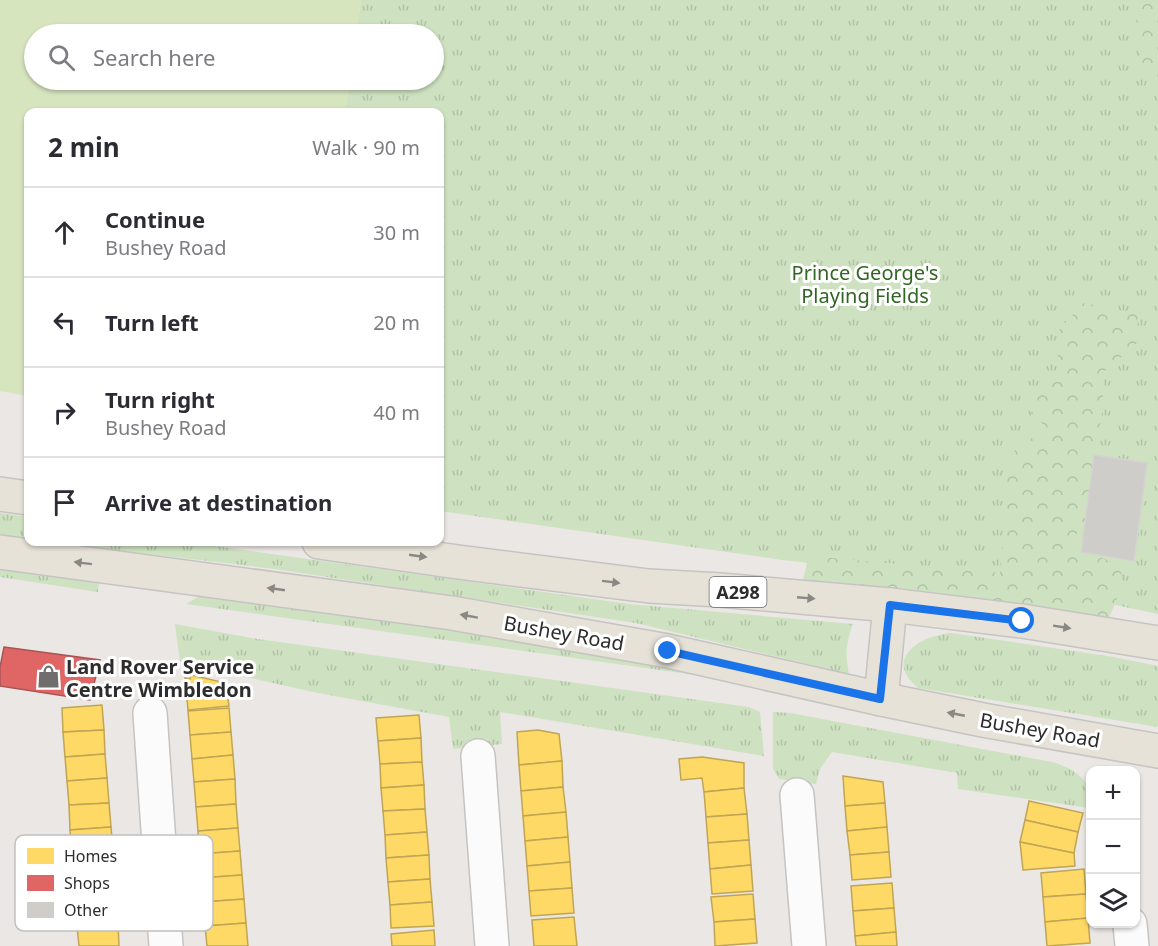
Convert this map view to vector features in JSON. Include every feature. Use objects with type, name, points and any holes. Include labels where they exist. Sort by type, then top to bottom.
[{"type":"main road","points":[[0,494],[24,497]]},
{"type":"main road","name":"A298","points":[[347,546],[649,586],[890,605],[1022,621],[1158,643]]},
{"type":"main road","name":"Bushey Road","points":[[0,552],[452,613],[668,651],[880,699],[1158,751]]},
{"type":"main road","points":[[880,699],[890,605]]},
{"type":"street","points":[[150,713],[158,835]]},
{"type":"street","points":[[478,756],[492,946]]},
{"type":"street","points":[[797,795],[809,946]]},
{"type":"street","points":[[1130,928],[1132,946]]},
{"type":"street","points":[[165,931],[166,946]]},
{"type":"green space","points":[[0,0],[361,0],[357,24],[24,24],[24,90],[348,90],[346,108],[24,108],[24,395],[0,391]]},
{"type":"green space","name":"Prince George's Playing Fields","points":[[361,0],[1158,0],[1158,614],[1050,591],[783,560],[444,512],[444,108],[346,108],[348,90],[444,90],[444,24],[357,24]]},
{"type":"green space","points":[[1134,0],[1158,0],[1158,81],[1144,80]]},
{"type":"green space","points":[[1084,303],[1138,314],[1137,343],[1104,372],[1102,413],[1093,468],[1104,496],[1084,526],[1068,543],[1120,566],[1123,584],[1107,623],[802,583],[809,556],[1000,573],[1009,455],[1047,427],[1031,415],[1035,395],[1058,377],[1057,332]]},
{"type":"green space","points":[[0,513],[24,516],[24,538],[0,535]]},
{"type":"green space","points":[[82,546],[215,546],[629,604],[853,624],[847,649],[849,674],[636,623],[274,569]]},
{"type":"green space","points":[[0,568],[99,580],[98,592],[0,577]]},
{"type":"green space","points":[[201,595],[438,624],[672,663],[696,675],[186,604]]},
{"type":"green space","points":[[175,624],[258,639],[749,707],[760,712],[764,756],[500,712],[502,744],[453,749],[449,717],[313,692],[180,662]]},
{"type":"green space","points":[[951,633],[1114,657],[1158,666],[1158,727],[918,688],[908,677],[904,668],[909,651],[927,639]]},
{"type":"green space","points":[[773,712],[790,713],[1052,762],[1070,769],[1085,782],[1086,807],[958,789],[957,773],[832,752],[820,769],[816,784],[779,779],[773,769]]},
{"type":"building: Homes","points":[[191,675],[226,683],[229,706],[188,710],[185,678],[190,679]]},
{"type":"building: Homes","points":[[102,705],[104,730],[63,732],[62,708]]},
{"type":"building: Homes","points":[[229,708],[231,732],[190,735],[188,711]]},
{"type":"building: Homes","points":[[419,715],[421,738],[378,741],[376,718]]},
{"type":"building: Homes","points":[[104,730],[105,754],[65,757],[63,732]]},
{"type":"building: Homes","points":[[538,730],[559,734],[562,761],[519,765],[517,732]]},
{"type":"building: Homes","points":[[231,732],[233,755],[192,759],[190,735]]},
{"type":"building: Homes","points":[[421,738],[422,762],[380,764],[378,741]]},
{"type":"building: Homes","points":[[105,754],[107,778],[67,781],[65,757]]},
{"type":"building: Homes","points":[[233,755],[235,779],[194,782],[192,759]]},
{"type":"building: Homes","points":[[702,757],[744,763],[744,788],[704,792],[702,778],[681,780],[679,759]]},
{"type":"building: Homes","points":[[562,761],[563,787],[521,791],[519,765]]},
{"type":"building: Homes","points":[[422,762],[424,785],[381,788],[380,764]]},
{"type":"building: Homes","points":[[843,776],[883,782],[885,803],[845,806]]},
{"type":"building: Homes","points":[[107,778],[109,803],[69,805],[67,781]]},
{"type":"building: Homes","points":[[235,779],[236,804],[196,807],[194,782]]},
{"type":"building: Homes","points":[[424,785],[425,809],[383,811],[381,788]]},
{"type":"building: Homes","points":[[563,787],[566,812],[523,816],[521,791]]},
{"type":"building: Homes","points":[[744,788],[747,814],[706,817],[704,792]]},
{"type":"building: Homes","points":[[1029,801],[1083,813],[1078,832],[1025,820]]},
{"type":"building: Homes","points":[[109,803],[111,827],[70,830],[69,805]]},
{"type":"building: Homes","points":[[885,803],[887,827],[847,831],[845,806]]},
{"type":"building: Homes","points":[[236,804],[238,828],[198,831],[196,807]]},
{"type":"building: Homes","points":[[425,809],[427,832],[385,835],[383,811]]},
{"type":"building: Homes","points":[[566,812],[568,837],[525,841],[523,816]]},
{"type":"building: Homes","points":[[747,814],[749,840],[708,843],[706,817]]},
{"type":"building: Homes","points":[[1025,820],[1078,832],[1074,853],[1020,842]]},
{"type":"building: Homes","points":[[111,827],[112,835],[70,835],[70,830]]},
{"type":"building: Homes","points":[[887,827],[889,852],[850,855],[847,831]]},
{"type":"building: Homes","points":[[238,828],[240,851],[213,853],[213,835],[198,835],[198,831]]},
{"type":"building: Homes","points":[[427,832],[429,855],[386,858],[385,835]]},
{"type":"building: Homes","points":[[568,837],[570,862],[527,866],[525,841]]},
{"type":"building: Homes","points":[[749,840],[751,865],[710,869],[708,843]]},
{"type":"building: Homes","points":[[1020,842],[1074,853],[1075,866],[1023,870]]},
{"type":"building: Homes","points":[[240,851],[242,875],[213,877],[213,853]]},
{"type":"building: Homes","points":[[889,852],[891,877],[852,880],[850,855]]},
{"type":"building: Homes","points":[[429,855],[430,879],[388,882],[386,858]]},
{"type":"building: Homes","points":[[570,862],[572,888],[529,891],[527,866]]},
{"type":"building: Homes","points":[[751,865],[753,891],[712,894],[710,869]]},
{"type":"building: Homes","points":[[1084,869],[1086,894],[1043,897],[1041,873]]},
{"type":"building: Homes","points":[[242,875],[244,899],[213,901],[213,877]]},
{"type":"building: Homes","points":[[430,879],[432,902],[390,905],[388,882]]},
{"type":"building: Homes","points":[[892,883],[894,908],[853,911],[851,886]]},
{"type":"building: Homes","points":[[572,888],[574,913],[531,916],[529,891]]},
{"type":"building: Homes","points":[[753,894],[755,919],[714,922],[711,897]]},
{"type":"building: Homes","points":[[1086,894],[1086,918],[1045,922],[1043,897]]},
{"type":"building: Homes","points":[[244,899],[246,923],[213,925],[213,901]]},
{"type":"building: Homes","points":[[432,902],[434,926],[391,928],[390,905]]},
{"type":"building: Homes","points":[[894,908],[896,932],[855,936],[853,911]]},
{"type":"building: Homes","points":[[574,917],[577,946],[534,946],[532,920]]},
{"type":"building: Homes","points":[[1086,918],[1090,943],[1047,946],[1045,922]]},
{"type":"building: Homes","points":[[755,919],[757,943],[715,946],[714,922]]},
{"type":"building: Homes","points":[[246,923],[248,946],[207,946],[206,931],[213,931],[213,925]]},
{"type":"building: Homes","points":[[434,930],[435,946],[392,946],[391,934]]},
{"type":"building: Homes","points":[[77,931],[118,931],[119,946],[79,946]]},
{"type":"building: Homes","points":[[896,932],[897,946],[856,946],[855,936]]},
{"type":"building: Shops","name":"Land Rover Service Centre Wimbledon","points":[[4,647],[100,660],[90,700],[0,686],[0,667]]},
{"type":"building: Other","points":[[1094,455],[1147,463],[1134,561],[1081,552]]},
{"type":"place","name":"Land Rover Service Centre Wimbledon","points":[[48,677]]},
{"type":"route","points":[[668,651],[880,699],[890,605],[1022,621]]}]
